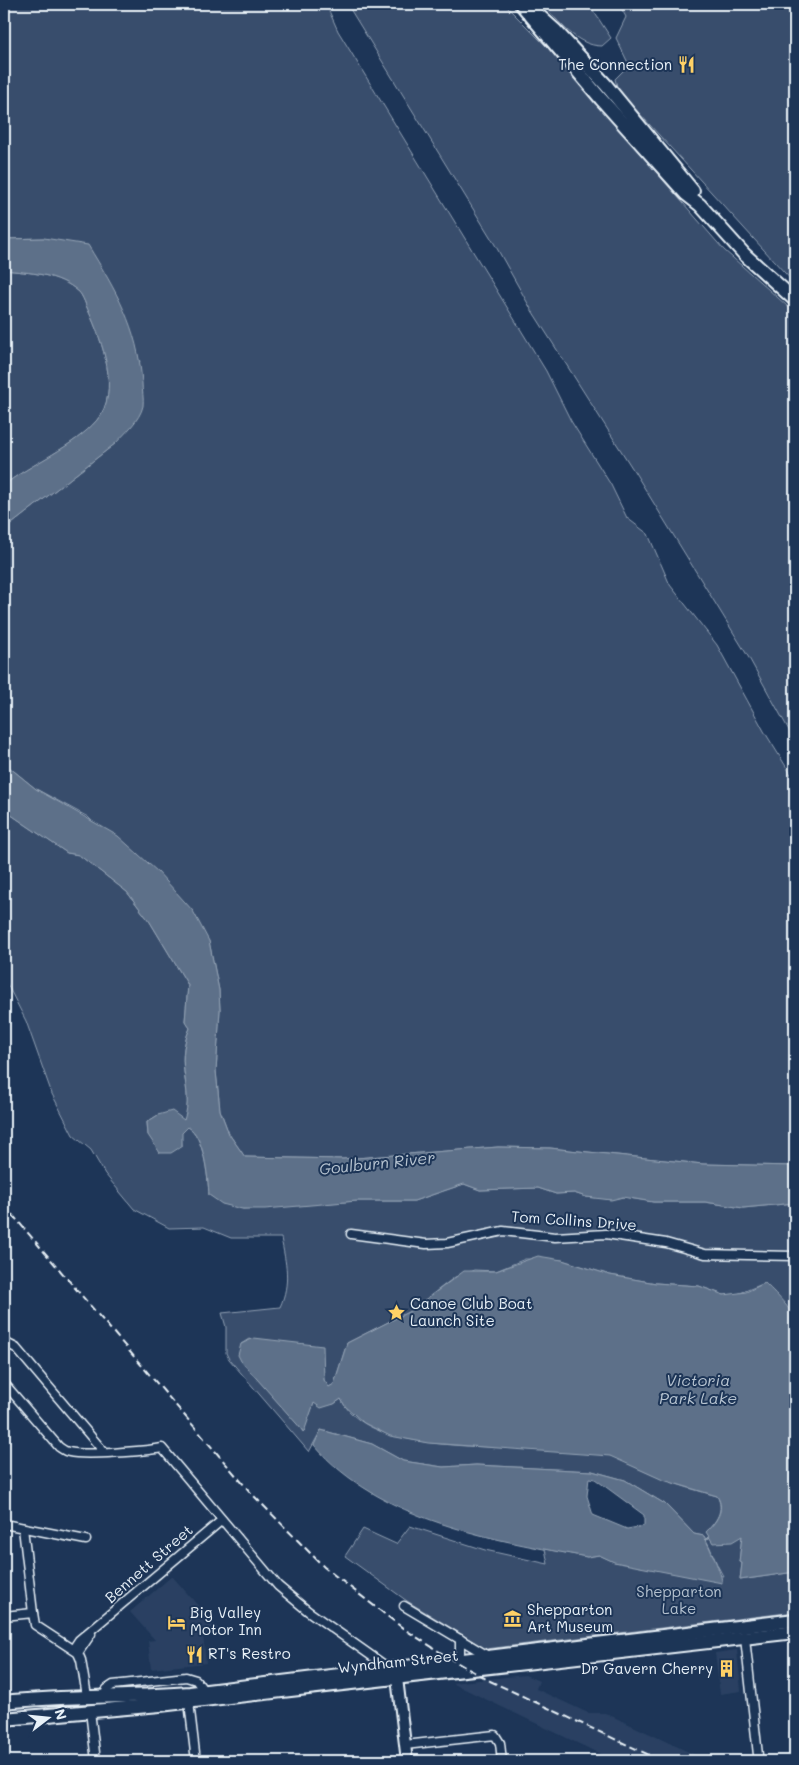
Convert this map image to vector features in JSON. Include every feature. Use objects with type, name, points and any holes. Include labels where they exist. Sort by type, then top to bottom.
[{"type":"highway","points":[[523,4],[589,72],[700,205],[745,255],[795,300]]},
{"type":"highway","name":"Wyndham Street","points":[[4,1719],[189,1702],[489,1662],[744,1632],[795,1620]]},
{"type":"highway","name":"Wyndham Street","points":[[744,1632],[795,1632]]},
{"type":"highway","name":"Wyndham Street","points":[[4,1702],[49,1697],[171,1694],[394,1674],[454,1661],[489,1662]]},
{"type":"highway","points":[[86,1696],[90,1711]]},
{"type":"street","name":"Tom Collins Drive","points":[[350,1234],[426,1244],[447,1243],[496,1231],[555,1237],[606,1234],[666,1242],[705,1254],[795,1256]]},
{"type":"street","points":[[4,1342],[16,1348],[104,1452]]},
{"type":"street","points":[[4,1383],[59,1447],[70,1452],[91,1454],[149,1451],[162,1448],[278,1586],[308,1611],[394,1674],[406,1761]]},
{"type":"street","name":"Bennett Street","points":[[75,1651],[79,1640],[95,1629],[222,1520]]},
{"type":"street","points":[[4,1524],[86,1540]]},
{"type":"street","points":[[23,1528],[35,1625],[75,1651],[81,1660],[86,1696]]},
{"type":"street","points":[[404,1606],[460,1639],[489,1662]]},
{"type":"street","points":[[4,1616],[33,1613]]},
{"type":"street","points":[[744,1632],[758,1755]]},
{"type":"street","points":[[454,1661],[460,1652],[460,1639]]},
{"type":"street","points":[[171,1694],[180,1678]]},
{"type":"street","points":[[104,1697],[107,1689],[113,1685],[180,1678],[193,1678],[204,1691]]},
{"type":"street","points":[[189,1702],[196,1761]]},
{"type":"street","points":[[90,1711],[96,1761]]},
{"type":"street","points":[[405,1745],[495,1735],[500,1743],[502,1761]]},
{"type":"shaded area","name":"Big Valley Motor Inn","points":[[172,1576],[222,1633],[203,1635],[206,1663],[151,1669],[148,1641],[155,1640],[130,1612]]},
{"type":"shaded area","points":[[737,1650],[741,1691],[720,1694],[715,1653]]},
{"type":"shaded area","points":[[525,1675],[539,1681],[536,1689],[588,1713],[605,1713],[708,1761],[615,1761],[452,1683]]},
{"type":"green space","points":[[4,4],[326,4],[338,31],[546,371],[571,421],[611,485],[627,518],[648,534],[670,585],[717,645],[764,731],[795,781],[795,1166],[703,1164],[550,1148],[498,1147],[343,1159],[245,1157],[229,1134],[220,1110],[216,1071],[220,1010],[219,990],[209,941],[88,817],[36,789],[4,763],[4,530],[116,443],[140,361],[44,238],[4,239]]},
{"type":"green space","points":[[347,4],[504,4],[548,48],[724,250],[795,313],[795,741],[749,658],[634,471],[531,309],[494,243]]},
{"type":"green space","points":[[542,4],[589,4],[611,38],[602,46],[584,42],[562,25]]},
{"type":"green space","points":[[624,4],[795,4],[795,284],[618,90],[615,79],[629,65],[616,38],[626,17],[621,8]]},
{"type":"green space","points":[[4,270],[53,277],[79,292],[94,324],[104,352],[107,366],[108,395],[104,409],[88,429],[4,485]]},
{"type":"green space","name":"Shepparton Lake","points":[[4,810],[67,853],[79,855],[127,892],[150,922],[188,985],[185,1021],[190,1028],[183,1054],[187,1097],[185,1120],[158,1115],[147,1122],[148,1135],[182,1146],[181,1133],[188,1127],[198,1139],[201,1148],[208,1178],[209,1195],[243,1209],[357,1201],[414,1201],[464,1184],[480,1190],[538,1188],[556,1194],[574,1193],[586,1197],[611,1199],[623,1197],[653,1202],[705,1202],[743,1208],[795,1203],[795,1319],[765,1283],[735,1295],[724,1295],[699,1286],[656,1283],[610,1275],[562,1260],[525,1259],[496,1271],[474,1270],[455,1277],[410,1311],[347,1343],[334,1384],[329,1387],[325,1384],[323,1375],[249,1339],[241,1344],[303,1432],[314,1403],[334,1404],[341,1399],[359,1420],[388,1434],[424,1442],[464,1446],[582,1451],[611,1456],[669,1482],[717,1496],[720,1511],[716,1520],[706,1532],[742,1535],[739,1562],[742,1563],[740,1580],[795,1572],[795,1612],[486,1649],[407,1601],[345,1556],[363,1529],[396,1544],[410,1526],[485,1550],[548,1564],[545,1549],[587,1557],[599,1555],[615,1562],[723,1576],[704,1536],[694,1534],[665,1504],[625,1480],[592,1471],[476,1465],[443,1467],[403,1461],[372,1444],[321,1430],[309,1452],[229,1359],[226,1353],[226,1327],[222,1313],[280,1307],[286,1289],[286,1265],[281,1238],[231,1238],[204,1227],[169,1228],[134,1209],[105,1174],[91,1150],[73,1135],[52,1094],[26,1021],[4,978]]},
{"type":"water","points":[[44,238],[88,245],[116,294],[131,327],[140,363],[143,406],[136,421],[116,443],[4,530],[4,485],[65,447],[88,430],[104,409],[108,395],[107,366],[104,352],[94,324],[79,292],[53,277],[4,270],[4,239]]},
{"type":"water","name":"Goulburn River","points":[[4,763],[36,789],[118,836],[158,872],[193,911],[209,941],[219,990],[220,1010],[216,1071],[220,1110],[229,1134],[245,1157],[343,1159],[498,1147],[550,1148],[703,1164],[795,1166],[795,1203],[743,1208],[705,1202],[653,1202],[623,1197],[611,1200],[586,1197],[574,1193],[556,1194],[538,1188],[480,1190],[464,1184],[414,1201],[357,1201],[265,1209],[242,1209],[222,1204],[209,1195],[204,1157],[198,1138],[193,1131],[188,1127],[182,1133],[182,1146],[171,1153],[160,1153],[148,1135],[147,1122],[158,1115],[172,1111],[184,1120],[187,1098],[183,1054],[190,1028],[185,1021],[188,985],[150,922],[127,892],[79,855],[67,853],[4,810]]},
{"type":"water","name":"Victoria Park Lake","points":[[538,1256],[562,1260],[610,1275],[656,1283],[699,1286],[724,1295],[746,1292],[765,1283],[787,1307],[795,1321],[793,1356],[795,1361],[795,1572],[740,1580],[742,1563],[739,1562],[742,1536],[732,1542],[713,1543],[706,1532],[719,1515],[720,1501],[717,1496],[663,1480],[610,1456],[428,1443],[390,1436],[364,1423],[345,1406],[341,1399],[334,1404],[321,1408],[314,1403],[304,1432],[241,1361],[238,1355],[241,1344],[254,1338],[323,1346],[324,1380],[329,1387],[334,1384],[347,1343],[410,1311],[464,1271],[496,1271]]},
{"type":"water","points":[[321,1430],[372,1444],[403,1461],[443,1467],[476,1465],[592,1471],[625,1480],[665,1504],[694,1534],[704,1536],[718,1567],[722,1583],[614,1562],[599,1555],[587,1557],[514,1543],[440,1523],[404,1509],[371,1492],[341,1471],[314,1445]],"holes":[[[589,1478],[595,1479],[644,1515],[644,1526],[627,1529],[593,1515],[587,1496]]]},
{"type":"waterway","points":[[706,1540],[709,1537]]},
{"type":"railway","points":[[4,1205],[251,1493],[324,1567],[404,1629],[454,1661],[490,1681],[662,1761]]},
{"type":"place","name":"The Connection","points":[[686,65]]},
{"type":"place","name":"Canoe Club Boat Launch Site","points":[[396,1313]]},
{"type":"place","name":"Shepparton Art Museum","points":[[513,1619]]},
{"type":"place","name":"Big Valley Motor Inn","points":[[176,1622]]},
{"type":"place","name":"RT's Restro","points":[[194,1654]]},
{"type":"place","name":"Dr Gavern Cherry","points":[[727,1669]]}]
